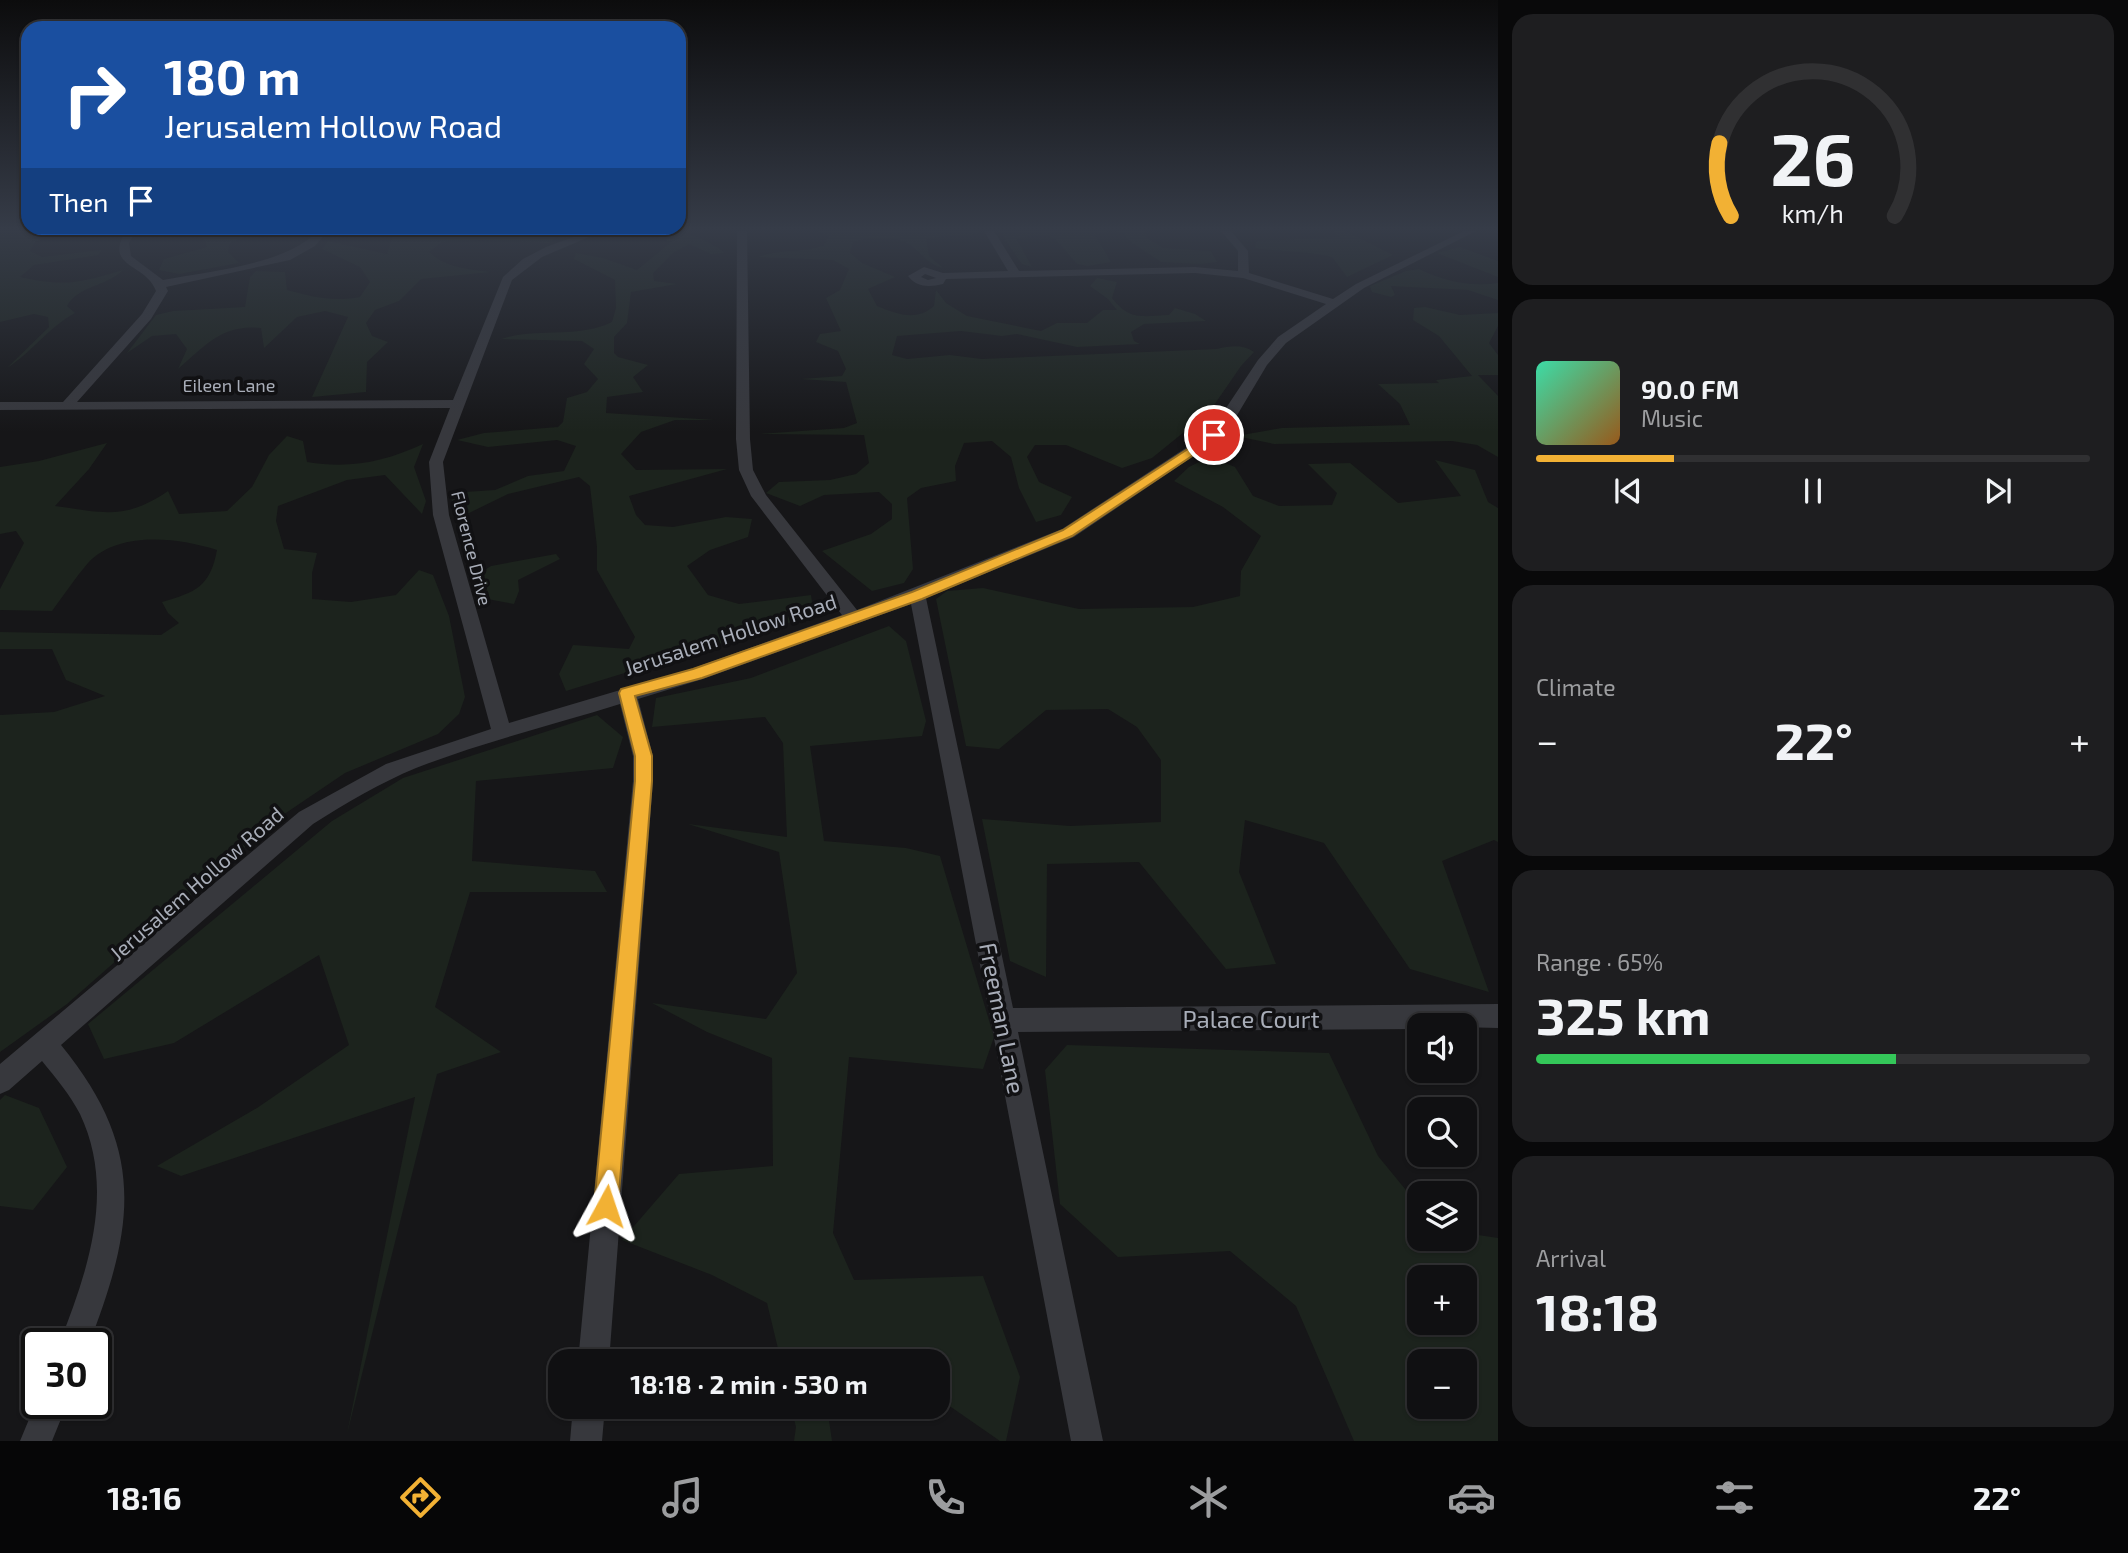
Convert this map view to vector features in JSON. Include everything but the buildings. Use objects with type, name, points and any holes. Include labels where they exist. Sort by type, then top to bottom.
[{"type":"street","points":[[66,406],[147,316],[158,298]]},
{"type":"street","name":"Florence Drive","points":[[499,298],[436,462],[437,491],[501,731]]},
{"type":"street","points":[[742,298],[743,439],[746,470],[760,496],[853,617]]},
{"type":"street","points":[[1319,298],[1334,303]]},
{"type":"street","name":"Jerusalem Hollow Road","points":[[0,1082],[306,818],[385,771],[501,731],[696,674],[917,595],[1068,533],[1200,447],[1226,422],[1274,348],[1342,298]]},
{"type":"street","name":"Eileen Lane","points":[[0,406],[457,404]]},
{"type":"street","name":"Freeman Lane","points":[[917,595],[925,624],[1087,1441]]},
{"type":"street","points":[[594,1349],[643,781],[643,756],[626,693]]},
{"type":"street","name":"Palace Court","points":[[1003,1020],[1498,1016]]},
{"type":"street","points":[[45,1044],[89,1104],[105,1145],[112,1175],[113,1214],[104,1261],[80,1328]]},
{"type":"street","points":[[36,1441],[45,1419]]},
{"type":"street","points":[[586,1441],[588,1419]]},
{"type":"shaded area","points":[[0,298],[73,298],[67,306],[75,313],[7,368],[49,327],[48,317],[34,314],[0,322]]},
{"type":"shaded area","points":[[246,298],[402,298],[375,310],[366,323],[372,336],[388,342],[367,362],[366,392],[312,397],[348,317],[325,311],[297,317],[264,348],[261,328],[235,329],[215,338],[178,369],[187,349],[176,334],[152,336],[127,353],[156,315],[173,311],[245,307]]},
{"type":"shaded area","points":[[616,298],[630,298],[627,323],[614,337],[614,353],[618,357],[648,365],[633,377],[643,392],[607,397],[606,413],[715,420],[675,420],[641,432],[621,454],[636,470],[727,469],[629,496],[636,515],[645,525],[673,527],[726,517],[752,519],[748,537],[710,550],[687,566],[708,595],[739,604],[811,595],[814,615],[566,691],[559,674],[573,645],[629,649],[635,637],[597,570],[590,486],[579,477],[508,494],[467,514],[454,509],[450,493],[495,490],[528,476],[564,471],[576,446],[557,440],[488,447],[457,440],[484,433],[558,427],[563,422],[567,398],[587,392],[598,379],[584,364],[594,349],[582,341],[501,339],[599,327],[612,322]]},
{"type":"shaded area","points":[[826,298],[873,298],[877,306],[899,314],[913,315],[934,306],[935,298],[942,298],[967,316],[1041,331],[1057,323],[1087,323],[1103,310],[1117,310],[1107,298],[1112,298],[1125,310],[1137,316],[1169,315],[1175,308],[1195,314],[1206,321],[1144,324],[1131,332],[1134,341],[1140,344],[1077,347],[1017,334],[1002,336],[961,331],[897,336],[892,355],[907,359],[950,355],[982,359],[1236,346],[1254,352],[1210,411],[1152,458],[1122,468],[1066,445],[1035,445],[1027,457],[1039,482],[1072,497],[1061,515],[1036,522],[1019,488],[1011,457],[992,441],[964,443],[955,466],[956,481],[921,488],[907,498],[913,569],[904,583],[872,591],[822,551],[871,534],[892,519],[892,504],[879,492],[824,495],[800,506],[766,493],[779,482],[830,480],[856,474],[869,463],[864,435],[759,434],[844,428],[857,423],[846,382],[801,379],[842,376],[846,369],[838,351],[816,342],[820,334],[841,331]]},
{"type":"shaded area","points":[[1425,307],[1460,315],[1498,313],[1498,326],[1489,343],[1498,355],[1498,375],[1478,375],[1498,396],[1498,457],[1477,445],[1452,441],[1274,444],[1236,436],[1282,428],[1410,425],[1400,404],[1378,384],[1439,383],[1436,380],[1472,376],[1439,336],[1413,320],[1414,308]]},
{"type":"shaded area","points":[[287,436],[303,441],[307,462],[338,465],[380,459],[423,444],[414,467],[426,501],[422,514],[385,475],[347,480],[278,506],[276,521],[284,549],[317,553],[312,573],[312,599],[351,602],[396,595],[419,570],[433,575],[449,616],[465,697],[459,714],[438,734],[345,773],[277,819],[67,1004],[0,1052],[0,715],[54,712],[105,696],[66,680],[52,649],[0,649],[0,632],[161,635],[179,623],[168,613],[162,602],[200,586],[210,572],[217,550],[168,540],[132,541],[116,545],[101,552],[88,563],[52,611],[0,610],[0,589],[24,543],[16,531],[0,534],[0,467],[39,461],[107,443],[89,469],[55,506],[114,512],[140,507],[168,491],[179,514],[227,511],[252,487],[269,455]]},
{"type":"shaded area","points":[[1209,457],[1235,467],[1253,496],[1279,506],[1332,505],[1337,493],[1308,464],[1350,463],[1398,503],[1461,496],[1435,460],[1475,470],[1488,502],[1498,508],[1498,842],[1494,840],[1442,861],[1489,992],[1410,969],[1324,843],[1245,820],[1239,872],[1276,964],[1226,969],[1139,862],[1047,864],[1046,977],[1010,961],[982,819],[1070,826],[1161,822],[1161,760],[1137,727],[1108,709],[1046,710],[999,749],[966,746],[936,599],[947,591],[983,588],[1079,609],[1193,607],[1240,596],[1241,571],[1261,536],[1223,507],[1174,481],[1189,467]]},
{"type":"shaded area","points":[[556,554],[560,559],[518,580],[519,591],[514,604],[482,598],[475,576],[491,566]]},
{"type":"shaded area","points":[[889,626],[906,641],[926,721],[922,736],[810,746],[824,841],[906,848],[940,856],[994,1037],[983,1069],[849,1057],[833,1233],[854,1280],[983,1276],[1020,1377],[1006,1441],[1000,1441],[950,1406],[950,1349],[778,1349],[767,1303],[712,1275],[622,1240],[679,1174],[773,1166],[772,1058],[707,1032],[652,1003],[766,1019],[797,973],[779,852],[688,824],[787,837],[783,743],[765,717],[652,727],[656,698],[751,678]]},
{"type":"shaded area","points":[[597,715],[623,737],[613,768],[476,781],[472,861],[595,871],[607,892],[470,892],[435,1007],[501,1052],[437,1074],[347,1434],[415,1097],[181,1176],[157,1166],[257,1108],[349,1045],[319,955],[174,1043],[104,1059],[88,1024],[332,821],[403,778]]},
{"type":"shaded area","points":[[1067,1045],[1329,1053],[1378,1156],[1407,1191],[1407,1251],[1477,1251],[1477,1235],[1498,1238],[1498,1441],[1354,1441],[1296,1306],[1230,1251],[1118,1257],[1060,1204],[1045,1070]]},
{"type":"shaded area","points":[[5,1095],[39,1108],[67,1167],[33,1210],[0,1206],[0,1100]]},
{"type":"shaded area","points":[[794,1419],[829,1419],[832,1441],[794,1441]]},
{"type":"route","points":[[606,1206],[643,781],[643,756],[626,693],[696,674],[917,595],[1068,533],[1200,447],[1214,435]]}]
